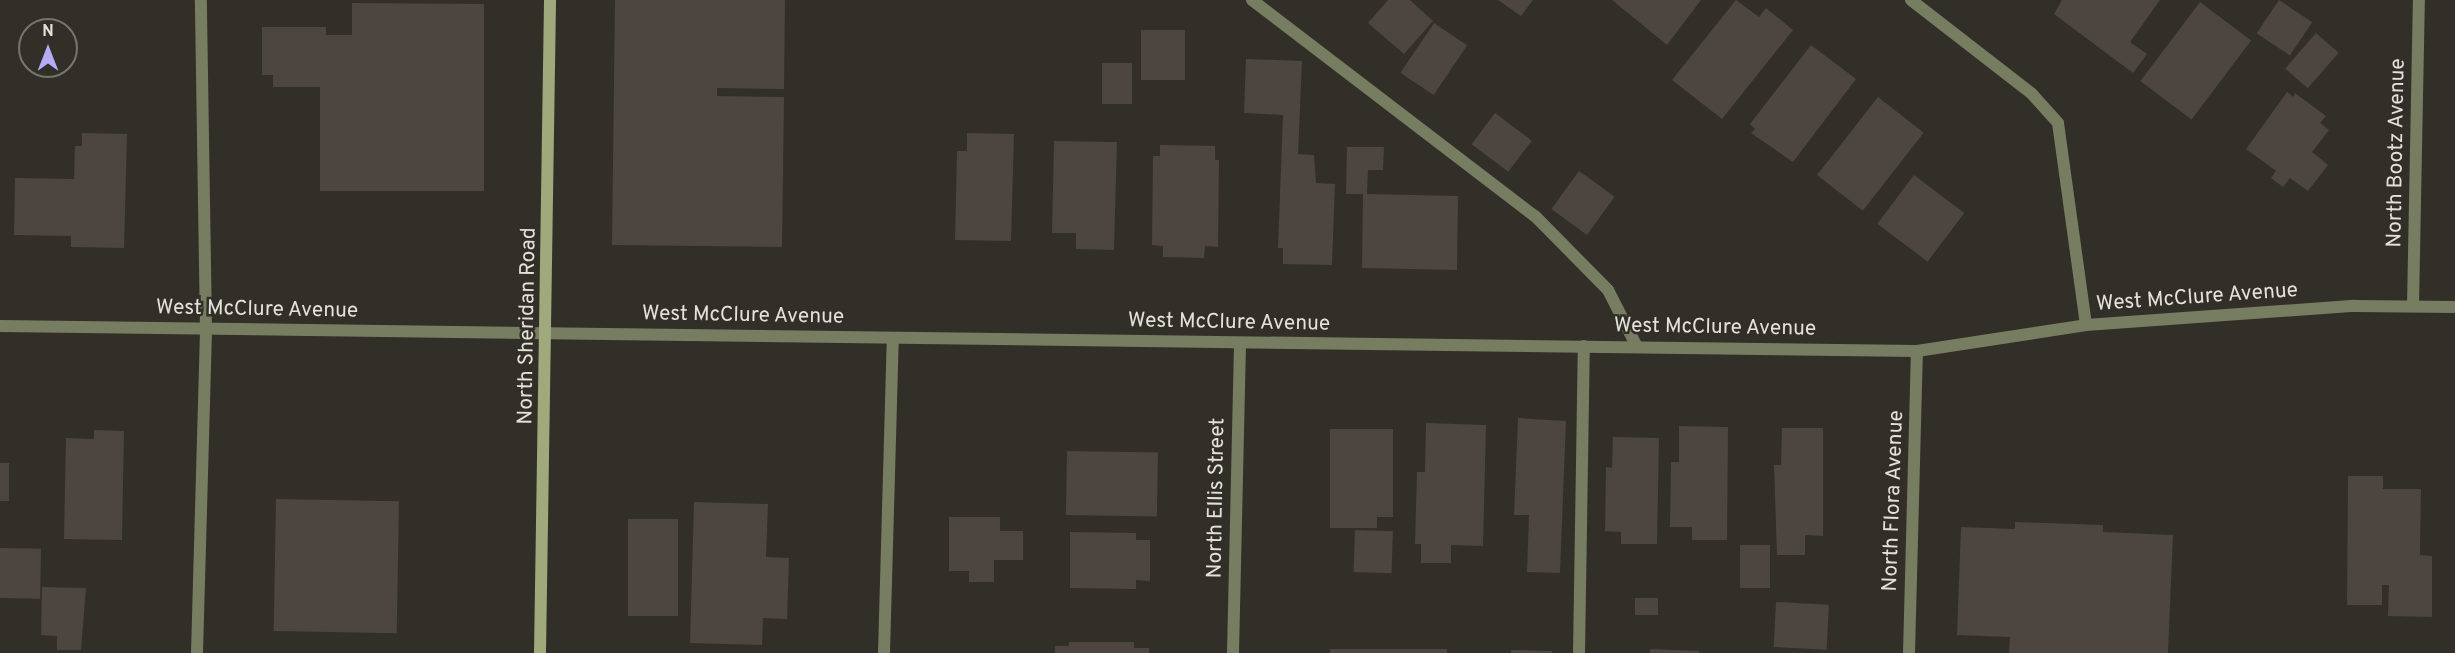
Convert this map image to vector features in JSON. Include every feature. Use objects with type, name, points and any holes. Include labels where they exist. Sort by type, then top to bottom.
[{"type":"main road","name":"North Sheridan Road","points":[[540,653],[548,334],[550,0]]},
{"type":"street","points":[[197,653],[206,329],[201,0]]},
{"type":"street","points":[[1252,0],[1535,216],[1608,290],[1636,347]]},
{"type":"street","points":[[1911,0],[2032,94],[2058,123],[2086,326]]},
{"type":"street","name":"North Bootz Avenue","points":[[2413,306],[2419,0]]},
{"type":"street","name":"West McClure Avenue","points":[[0,326],[1917,351],[2086,326],[2354,306],[2455,307]]},
{"type":"street","points":[[884,653],[893,338]]},
{"type":"street","name":"North Ellis Street","points":[[1233,653],[1240,343]]},
{"type":"street","points":[[1579,653],[1584,346]]},
{"type":"street","name":"North Flora Avenue","points":[[1909,653],[1917,351]]},
{"type":"building","points":[[615,0],[785,0],[784,89],[717,88],[717,96],[784,97],[782,247],[612,245]]},
{"type":"building","points":[[1388,0],[1410,0],[1433,21],[1404,54],[1368,23]]},
{"type":"building","points":[[1498,0],[1533,0],[1521,16]]},
{"type":"building","points":[[1612,0],[1701,0],[1667,45]]},
{"type":"building","points":[[1736,0],[1759,17],[1766,8],[1793,30],[1722,119],[1672,80]]},
{"type":"building","points":[[2062,0],[2160,0],[2130,42],[2147,54],[2133,73],[2054,14]]},
{"type":"building","points":[[2279,0],[2312,22],[2290,56],[2257,33]]},
{"type":"building","points":[[2200,2],[2251,41],[2192,120],[2140,81]]},
{"type":"building","points":[[352,3],[484,4],[484,191],[320,191],[320,87],[273,87],[273,75],[262,75],[262,27],[326,27],[326,35],[352,35]]},
{"type":"building","points":[[1434,23],[1467,45],[1434,95],[1400,73]]},
{"type":"building","points":[[1141,30],[1185,30],[1185,80],[1141,80]]},
{"type":"building","points":[[2316,33],[2339,53],[2308,88],[2285,68]]},
{"type":"building","points":[[1811,45],[1856,79],[1793,162],[1751,133],[1755,129],[1750,124]]},
{"type":"building","points":[[1246,59],[1302,61],[1298,154],[1314,155],[1316,183],[1335,184],[1332,265],[1283,264],[1283,248],[1278,248],[1283,115],[1244,113]]},
{"type":"building","points":[[1102,63],[1132,63],[1132,104],[1102,104]]},
{"type":"building","points":[[2287,92],[2293,97],[2295,93],[2326,116],[2320,123],[2329,130],[2312,152],[2328,165],[2308,191],[2290,178],[2283,187],[2271,178],[2276,171],[2246,149]]},
{"type":"building","points":[[1878,97],[1924,133],[1863,211],[1817,175]]},
{"type":"building","points":[[1495,113],[1532,141],[1508,172],[1472,144]]},
{"type":"building","points":[[82,133],[127,134],[124,248],[71,247],[71,236],[14,235],[15,178],[74,179],[75,146],[82,146]]},
{"type":"building","points":[[967,133],[1014,134],[1011,241],[955,240],[957,151],[967,151]]},
{"type":"building","points":[[1054,141],[1117,142],[1114,250],[1076,249],[1076,233],[1052,233]]},
{"type":"building","points":[[1160,145],[1215,146],[1215,160],[1219,160],[1218,247],[1205,246],[1204,258],[1163,257],[1163,246],[1152,245],[1153,156],[1160,156]]},
{"type":"building","points":[[1347,147],[1384,147],[1383,170],[1368,170],[1367,194],[1458,196],[1457,270],[1362,268],[1363,194],[1346,194]]},
{"type":"building","points":[[1579,171],[1615,197],[1587,235],[1551,209]]},
{"type":"building","points":[[1914,175],[1964,213],[1928,262],[1877,224]]},
{"type":"building","points":[[1518,418],[1566,421],[1560,573],[1527,572],[1529,515],[1514,515]]},
{"type":"building","points":[[1426,423],[1486,425],[1483,546],[1451,545],[1451,563],[1421,563],[1421,544],[1415,544],[1417,472],[1425,472]]},
{"type":"building","points":[[1679,426],[1728,427],[1727,540],[1692,540],[1692,527],[1670,527],[1671,462],[1679,462]]},
{"type":"building","points":[[1782,428],[1823,428],[1823,536],[1805,535],[1805,555],[1777,555],[1774,465],[1781,465]]},
{"type":"building","points":[[1330,429],[1393,429],[1393,517],[1377,517],[1377,528],[1330,528]]},
{"type":"building","points":[[94,430],[124,431],[122,540],[64,539],[66,438],[94,439]]},
{"type":"building","points":[[1613,437],[1659,438],[1657,544],[1621,544],[1621,532],[1605,531],[1606,467],[1612,468]]},
{"type":"building","points":[[1067,451],[1158,453],[1157,517],[1066,515]]},
{"type":"building","points":[[0,463],[9,463],[9,501],[0,501]]},
{"type":"building","points":[[2348,476],[2383,476],[2383,489],[2421,489],[2420,555],[2432,556],[2432,617],[2388,616],[2389,585],[2382,585],[2382,605],[2347,605]]},
{"type":"building","points":[[276,499],[399,501],[397,633],[274,631]]},
{"type":"building","points":[[694,502],[768,504],[766,557],[789,558],[787,619],[763,618],[762,645],[690,643]]},
{"type":"building","points":[[949,517],[1000,517],[1000,531],[1023,531],[1023,560],[994,560],[994,582],[969,582],[969,571],[949,571]]},
{"type":"building","points":[[628,519],[678,519],[678,616],[628,616]]},
{"type":"building","points":[[2015,522],[2103,525],[2103,532],[2173,535],[2168,653],[2009,653],[2010,637],[1957,635],[1961,527],[2015,529]]},
{"type":"building","points":[[1355,530],[1393,531],[1392,573],[1354,572]]},
{"type":"building","points":[[1070,532],[1136,533],[1136,540],[1150,540],[1150,581],[1136,580],[1136,589],[1070,588]]},
{"type":"building","points":[[1740,545],[1770,545],[1770,588],[1740,588]]},
{"type":"building","points":[[0,548],[41,549],[40,599],[0,598]]},
{"type":"building","points":[[42,587],[86,588],[81,650],[57,650],[57,636],[41,635]]},
{"type":"building","points":[[1635,598],[1658,598],[1658,615],[1635,615]]},
{"type":"building","points":[[1776,602],[1829,605],[1827,650],[1774,647]]},
{"type":"building","points":[[1069,642],[1134,642],[1134,648],[1149,648],[1149,653],[1055,653],[1055,646],[1069,646]]},
{"type":"building","points":[[1330,649],[1447,649],[1447,653],[1330,653]]},
{"type":"building","points":[[1650,649],[1699,651],[1699,653],[1650,653]]},
{"type":"building","points":[[1511,650],[1552,651],[1552,653],[1511,653]]}]
